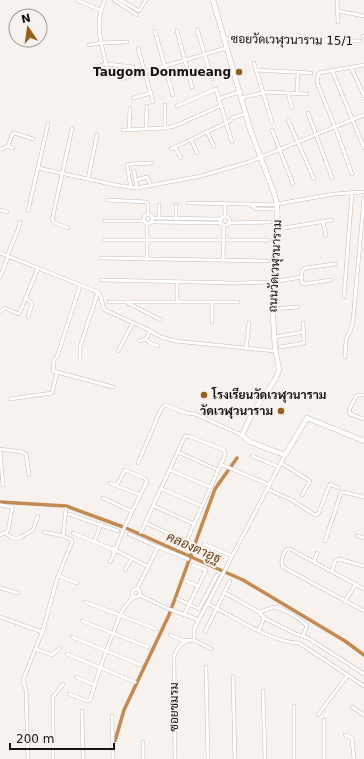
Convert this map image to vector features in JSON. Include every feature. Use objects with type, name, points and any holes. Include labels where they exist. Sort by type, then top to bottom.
[{"type":"street","points":[[77,0],[86,2],[100,10]]},
{"type":"street","points":[[105,0],[100,10],[98,29],[106,64]]},
{"type":"street","points":[[114,0],[137,15]]},
{"type":"street","points":[[120,0],[140,11],[146,0]]},
{"type":"street","name":"ถนนวัดเวฬุวนาราม","points":[[213,0],[245,114],[277,206],[278,229],[272,282],[272,310],[275,351],[279,366],[278,374],[252,414],[242,435]]},
{"type":"street","points":[[338,0],[338,22]]},
{"type":"street","points":[[338,11],[364,16]]},
{"type":"street","points":[[197,29],[212,79]]},
{"type":"street","points":[[176,31],[192,87]]},
{"type":"street","points":[[155,32],[173,95]]},
{"type":"street","name":"ซอยวัดเวฬุวนาราม 15/1","points":[[223,39],[360,41]]},
{"type":"street","points":[[89,45],[127,42]]},
{"type":"street","points":[[138,48],[153,102]]},
{"type":"street","points":[[122,78],[226,48]]},
{"type":"street","points":[[254,63],[272,122]]},
{"type":"street","points":[[93,68],[106,64],[133,67]]},
{"type":"street","points":[[352,174],[317,80],[319,73],[364,65]]},
{"type":"street","points":[[351,67],[364,96]]},
{"type":"street","points":[[256,70],[311,73]]},
{"type":"street","points":[[332,70],[364,148]]},
{"type":"street","points":[[297,93],[298,72]]},
{"type":"street","points":[[177,106],[216,89],[232,142]]},
{"type":"street","points":[[218,99],[239,92]]},
{"type":"street","points":[[241,98],[263,92],[307,94]]},
{"type":"street","points":[[133,98],[151,93]]},
{"type":"street","points":[[288,93],[292,108]]},
{"type":"street","points":[[164,128],[166,105]]},
{"type":"street","points":[[146,129],[147,106]]},
{"type":"street","points":[[123,130],[176,126],[220,106]]},
{"type":"street","points":[[130,108],[130,130]]},
{"type":"street","points":[[308,113],[332,178]]},
{"type":"street","points":[[171,149],[232,118],[245,114]]},
{"type":"street","points":[[38,168],[88,180],[131,188],[151,186],[201,176],[261,157],[364,115]]},
{"type":"street","points":[[224,117],[229,116],[232,118]]},
{"type":"street","points":[[288,120],[314,179]]},
{"type":"street","points":[[28,211],[48,124]]},
{"type":"street","points":[[68,228],[52,221],[72,130]]},
{"type":"street","points":[[272,130],[293,184]]},
{"type":"street","points":[[207,131],[214,147]]},
{"type":"street","points":[[0,149],[2,150],[8,146],[14,133],[33,140]]},
{"type":"street","points":[[88,180],[97,135]]},
{"type":"street","points":[[191,139],[197,153]]},
{"type":"street","points":[[8,146],[13,148]]},
{"type":"street","points":[[175,147],[181,158]]},
{"type":"street","points":[[131,188],[127,165],[152,163]]},
{"type":"street","points":[[134,171],[137,188]]},
{"type":"street","points":[[136,180],[147,178],[151,186]]},
{"type":"street","points":[[344,297],[352,192]]},
{"type":"street","points":[[188,203],[277,206],[334,194],[364,192]]},
{"type":"street","points":[[345,357],[346,339],[353,321],[364,198]]},
{"type":"street","points":[[107,200],[147,202],[148,215],[144,217],[147,222],[147,259]]},
{"type":"street","points":[[223,260],[222,222],[225,217],[225,204]]},
{"type":"street","points":[[159,205],[159,218]]},
{"type":"street","points":[[176,205],[176,223]]},
{"type":"street","points":[[0,210],[7,212]]},
{"type":"street","points":[[148,215],[152,218],[176,218],[229,223],[270,222]]},
{"type":"street","points":[[225,217],[229,219],[229,223]]},
{"type":"street","points":[[147,222],[152,218]]},
{"type":"street","points":[[278,229],[332,220]]},
{"type":"street","points":[[105,221],[176,223],[222,222]]},
{"type":"street","points":[[0,277],[20,222]]},
{"type":"street","points":[[323,222],[326,236]]},
{"type":"street","points":[[104,240],[269,240]]},
{"type":"street","points":[[0,253],[98,292],[102,298],[102,305],[105,310],[169,340],[275,351]]},
{"type":"street","points":[[101,258],[268,261]]},
{"type":"street","points":[[331,280],[304,284],[302,281],[302,271],[305,268],[335,264]]},
{"type":"street","points":[[0,312],[5,308],[18,314],[38,268]]},
{"type":"street","points":[[101,280],[272,282],[302,277]]},
{"type":"street","points":[[177,282],[177,302]]},
{"type":"street","points":[[80,286],[57,357],[54,360],[53,371],[113,387]]},
{"type":"street","points":[[80,356],[80,347],[98,292]]},
{"type":"street","points":[[25,298],[32,304],[28,317]]},
{"type":"street","points":[[109,302],[238,302]]},
{"type":"street","points":[[126,302],[162,320]]},
{"type":"street","points":[[212,302],[212,322]]},
{"type":"street","points":[[272,310],[298,307]]},
{"type":"street","points":[[118,351],[133,323]]},
{"type":"street","points":[[246,349],[249,323]]},
{"type":"street","points":[[280,347],[304,343],[303,323]]},
{"type":"street","points":[[139,341],[146,339],[150,331]]},
{"type":"street","points":[[274,337],[304,332]]},
{"type":"street","points":[[146,339],[150,343],[158,346]]},
{"type":"street","points":[[10,399],[52,393],[57,372]]},
{"type":"street","points":[[364,395],[360,394],[355,396],[349,410],[350,414],[364,419]]},
{"type":"street","points":[[138,463],[161,409],[165,405],[186,413],[195,414],[242,435],[250,442],[285,455]]},
{"type":"street","points":[[194,640],[194,629],[285,455],[307,418],[364,441]]},
{"type":"street","points":[[141,532],[162,489],[183,438],[187,436],[224,450],[225,455],[189,538],[185,541],[146,523]]},
{"type":"street","points":[[3,485],[0,450],[22,452],[26,454],[29,475]]},
{"type":"street","points":[[178,452],[218,470]]},
{"type":"street","points":[[252,456],[279,467]]},
{"type":"street","points":[[281,463],[315,485]]},
{"type":"street","points":[[220,464],[270,485]]},
{"type":"street","points":[[110,562],[122,531],[147,482],[146,480],[126,470],[123,471],[117,486]]},
{"type":"street","points":[[170,470],[210,487]]},
{"type":"street","points":[[302,495],[310,481]]},
{"type":"street","points":[[110,483],[140,495]]},
{"type":"street","points":[[267,489],[292,500],[315,515],[318,514],[330,484],[339,488]]},
{"type":"street","points":[[162,489],[202,506]]},
{"type":"street","points":[[325,541],[341,493],[343,492],[364,497]]},
{"type":"street","points":[[103,498],[131,512]]},
{"type":"street","points":[[0,505],[12,507],[8,531],[0,535]]},
{"type":"street","points":[[154,506],[194,524]]},
{"type":"street","points":[[63,536],[66,509]]},
{"type":"street","points":[[69,514],[118,531]]},
{"type":"street","points":[[5,533],[10,538],[16,539],[21,537],[33,530],[38,516]]},
{"type":"street","points":[[94,542],[101,524]]},
{"type":"street","points":[[28,759],[26,690],[23,680],[42,632],[72,540],[63,536],[44,532]]},
{"type":"street","points":[[73,533],[115,550],[149,567]]},
{"type":"street","points":[[129,534],[188,559]]},
{"type":"street","points":[[357,536],[364,538]]},
{"type":"street","points":[[204,544],[232,556]]},
{"type":"street","points":[[134,596],[132,594],[133,591],[137,589],[158,547]]},
{"type":"street","points":[[210,554],[213,548]]},
{"type":"street","points":[[364,589],[290,549],[285,550],[282,565],[283,567],[364,611]]},
{"type":"street","points":[[314,562],[317,553]]},
{"type":"street","points":[[125,570],[132,558]]},
{"type":"street","points":[[332,571],[335,561],[342,558],[364,566]]},
{"type":"street","points":[[184,615],[206,570],[192,565]]},
{"type":"street","points":[[178,599],[199,609],[217,575]]},
{"type":"street","points":[[59,576],[77,584]]},
{"type":"street","points":[[185,581],[198,586]]},
{"type":"street","points":[[204,632],[230,581]]},
{"type":"street","points":[[345,601],[358,585]]},
{"type":"street","points":[[358,585],[364,585]]},
{"type":"street","points":[[0,588],[18,593]]},
{"type":"street","points":[[137,589],[140,592],[139,595]]},
{"type":"street","points":[[224,593],[259,612],[264,618],[303,636],[364,674]]},
{"type":"street","points":[[69,694],[89,701],[91,699],[100,668],[120,616],[124,608],[134,596],[137,597],[139,595],[170,610],[199,620]]},
{"type":"street","points":[[85,602],[156,629]]},
{"type":"street","points":[[208,604],[286,642],[299,643],[364,686]]},
{"type":"street","points":[[259,612],[277,607],[300,620],[307,626],[303,636]]},
{"type":"street","points":[[0,617],[42,632]]},
{"type":"street","points":[[259,630],[264,618]]},
{"type":"street","points":[[82,621],[148,647]]},
{"type":"street","points":[[170,636],[182,640],[194,640],[211,649]]},
{"type":"street","points":[[72,637],[141,665]]},
{"type":"street","name":"ซอยชมรม","points":[[175,759],[174,656],[178,648],[187,640]]},
{"type":"street","points":[[36,649],[52,655],[60,648]]},
{"type":"street","points":[[67,654],[135,682]]},
{"type":"street","points":[[206,667],[208,759]]},
{"type":"street","points":[[318,715],[347,676]]},
{"type":"street","points":[[76,677],[95,685]]},
{"type":"street","points":[[233,677],[234,759]]},
{"type":"street","points":[[53,759],[53,696],[63,684]]},
{"type":"street","points":[[263,691],[264,759]]},
{"type":"street","points":[[294,706],[294,759]]},
{"type":"street","points":[[352,707],[364,715]]},
{"type":"street","points":[[82,711],[83,759]]},
{"type":"street","points":[[112,716],[113,759]]},
{"type":"street","points":[[324,720],[324,759]]},
{"type":"street","points":[[345,735],[352,738],[354,759]]},
{"type":"street","points":[[143,742],[143,759]]},
{"type":"waterway","points":[[115,741],[124,710],[169,615],[215,489],[237,458]]},
{"type":"waterway","name":"คลองตาอูฐ","points":[[0,502],[66,506],[126,528],[243,580],[345,641],[364,655]]},
{"type":"place","name":"Taugom Donmueang","points":[[239,72]]},
{"type":"place","name":"โรงเรียนวัดเวฬุวนาราม","points":[[204,395]]},
{"type":"place","name":"วัดเวฬุวนาราม","points":[[281,411]]}]
